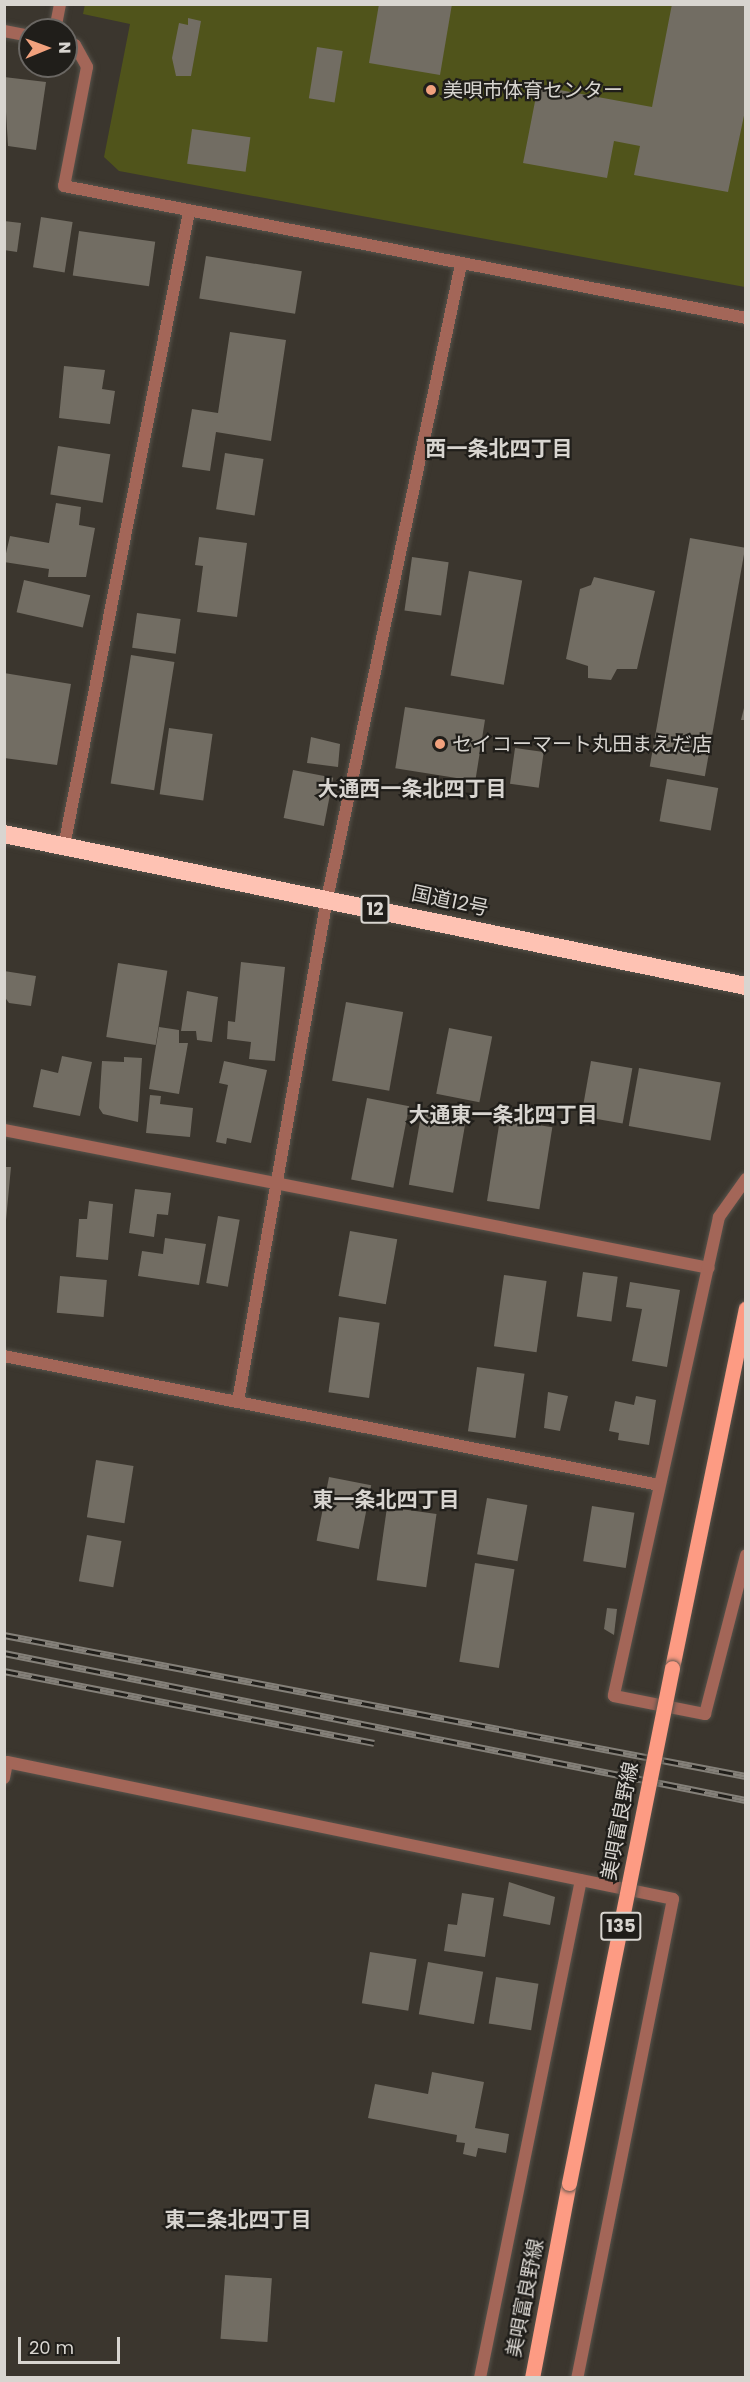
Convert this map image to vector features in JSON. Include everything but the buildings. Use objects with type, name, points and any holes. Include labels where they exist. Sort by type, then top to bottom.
[{"type":"highway","name":"国道12号","points":[[4,834],[746,986]]},
{"type":"main road","name":"美唄富良野線","points":[[532,2378],[672,1668],[746,1309]]},
{"type":"street","points":[[78,50],[87,67],[64,186],[746,318]]},
{"type":"street","points":[[64,846],[189,212]]},
{"type":"street","points":[[238,1401],[327,899],[461,264]]},
{"type":"street","points":[[4,1130],[709,1268]]},
{"type":"street","points":[[746,1179],[719,1217],[614,1696],[705,1714],[746,1555]]},
{"type":"street","points":[[4,1356],[659,1485]]},
{"type":"street","points":[[4,1778],[7,1762],[674,1899],[577,2378]]},
{"type":"street","points":[[480,2378],[581,1880]]},
{"type":"green space","name":"美唄市体育センター","points":[[85,4],[745,5],[745,287],[119,171],[104,157],[130,24],[83,14]]},
{"type":"railway","points":[[4,1635],[746,1776]]},
{"type":"railway","points":[[4,1653],[746,1800]]},
{"type":"railway","points":[[4,1671],[374,1743]]},
{"type":"place","name":"美唄市体育センター","points":[[431,90]]},
{"type":"place","name":"セイコーマート丸田まえだ店","points":[[440,744]]},
{"type":"district","name":"西一条北四丁目","points":[[499,449]]},
{"type":"district","name":"大通西一条北四丁目","points":[[412,789]]},
{"type":"district","name":"大通東一条北四丁目","points":[[503,1115]]},
{"type":"district","name":"東一条北四丁目","points":[[386,1500]]},
{"type":"district","name":"東二条北四丁目","points":[[238,2220]]}]
